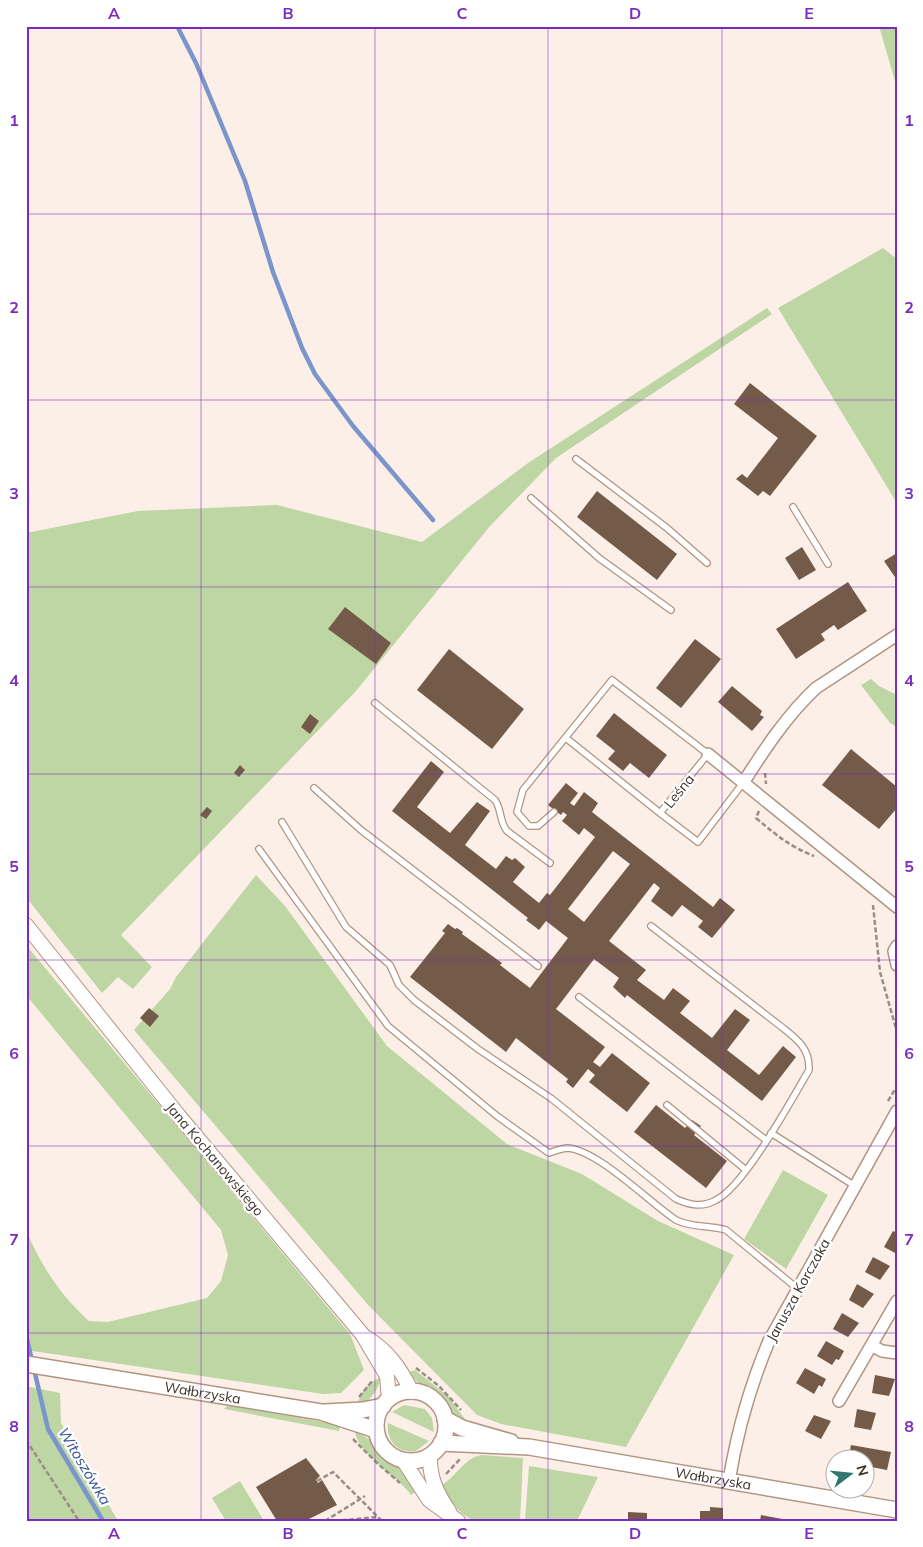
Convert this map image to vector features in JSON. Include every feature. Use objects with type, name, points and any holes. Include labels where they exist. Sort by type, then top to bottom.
[{"type":"main road","name":"Wałbrzyska","points":[[26,1364],[355,1417]]},
{"type":"main road","points":[[355,1417],[386,1403],[396,1395],[412,1392],[420,1393],[439,1405],[446,1428],[441,1444],[430,1455],[422,1459],[403,1460],[392,1456],[383,1447],[376,1430],[378,1418],[386,1403]]},
{"type":"main road","points":[[355,1417],[376,1430]]},
{"type":"main road","name":"Wałbrzyska","points":[[445,1420],[468,1430],[529,1448]]},
{"type":"main road","name":"Wałbrzyska","points":[[441,1444],[529,1448],[897,1510]]},
{"type":"street","points":[[743,783],[763,752],[816,688],[897,635]]},
{"type":"street","points":[[708,754],[897,907]]},
{"type":"street","name":"Jana Kochanowskiego","points":[[26,925],[179,1116],[362,1334],[387,1376],[386,1403]]},
{"type":"street","points":[[897,946],[894,951],[897,964]]},
{"type":"street","name":"Janusza Korczaka","points":[[729,1481],[754,1375],[769,1341],[897,1110]]},
{"type":"street","points":[[839,1401],[873,1346],[897,1301]]},
{"type":"street","points":[[362,1334],[381,1347],[402,1372],[412,1392]]},
{"type":"street","points":[[873,1346],[882,1351],[897,1353]]},
{"type":"street","points":[[430,1455],[433,1482],[439,1496],[456,1519]]},
{"type":"street","points":[[403,1460],[429,1500],[437,1508],[456,1519]]},
{"type":"lane","points":[[576,459],[667,528],[707,563]]},
{"type":"lane","points":[[531,498],[599,558],[670,610]]},
{"type":"lane","points":[[793,507],[828,564]]},
{"type":"lane","points":[[554,812],[538,826],[529,826],[517,812],[523,790],[612,680],[708,754]]},
{"type":"lane","points":[[375,703],[495,800],[499,806],[502,824],[507,831],[550,863]]},
{"type":"lane","points":[[566,738],[660,813]]},
{"type":"lane","name":"Leśna","points":[[708,754],[660,813],[698,842],[743,783]]},
{"type":"lane","points":[[314,788],[361,830],[538,966]]},
{"type":"lane","points":[[282,822],[346,927],[390,965],[399,985],[414,1000],[478,1049],[552,1099],[676,1199],[688,1204],[701,1206],[716,1201],[728,1193],[746,1170],[809,1070],[809,1062],[805,1049],[783,1028],[652,926]]},
{"type":"lane","points":[[259,849],[388,1026],[497,1116],[549,1153],[566,1148],[582,1151],[604,1165],[676,1220],[687,1226],[716,1227],[726,1230],[798,1289]]},
{"type":"lane","points":[[579,997],[766,1140]]},
{"type":"lane","points":[[667,1105],[746,1170]]},
{"type":"lane","points":[[771,1133],[855,1186]]},
{"type":"path","points":[[766,768],[766,783],[772,792],[756,818],[792,847],[814,856],[821,862]]},
{"type":"path","points":[[866,899],[881,911]]},
{"type":"path","points":[[873,905],[880,972],[897,1032]]},
{"type":"path","points":[[402,1372],[413,1366],[439,1386],[472,1422],[468,1430]]},
{"type":"path","points":[[387,1376],[374,1380],[367,1386],[359,1398],[351,1438],[401,1483]]},
{"type":"path","points":[[26,1440],[79,1521]]},
{"type":"path","points":[[433,1482],[451,1470],[464,1451],[463,1445]]},
{"type":"path","points":[[317,1481],[333,1472],[382,1521]]},
{"type":"path","points":[[325,1521],[366,1496]]},
{"type":"path","points":[[334,1521],[378,1517]]},
{"type":"green space","points":[[879,26],[897,26],[897,88]]},
{"type":"green space","points":[[883,248],[897,259],[897,503],[778,308]]},
{"type":"green space","points":[[767,308],[772,314],[556,458],[490,526],[356,691],[121,935],[152,967],[133,989],[118,977],[102,993],[26,897],[26,533],[138,511],[277,505],[422,542],[528,463]]},
{"type":"green space","points":[[871,679],[879,686],[897,695],[897,727],[890,723],[861,685]]},
{"type":"green space","points":[[256,875],[285,906],[387,1046],[507,1144],[582,1174],[658,1221],[734,1255],[626,1447],[501,1424],[477,1415],[369,1306],[134,1030],[170,989],[176,977]]},
{"type":"green space","points":[[26,945],[350,1334],[364,1370],[341,1393],[323,1394],[26,1350],[26,1230],[38,1256],[53,1280],[69,1301],[89,1321],[108,1322],[207,1298],[221,1281],[228,1255],[221,1230],[26,995]]},
{"type":"green space","points":[[783,1170],[828,1195],[786,1269],[744,1239]]},
{"type":"green space","points":[[415,1370],[448,1396],[467,1422],[454,1414],[440,1398],[416,1380],[409,1372]]},
{"type":"green space","points":[[380,1378],[378,1388],[363,1410],[356,1410],[367,1386]]},
{"type":"green space","points":[[26,1386],[60,1393],[61,1423],[118,1521],[26,1521]]},
{"type":"green space","points":[[228,1405],[340,1425],[339,1431],[224,1409]]},
{"type":"green space","points":[[404,1405],[425,1409],[432,1418],[434,1432],[392,1412]]},
{"type":"green space","points":[[388,1423],[429,1441],[416,1451],[399,1448],[391,1441]]},
{"type":"green space","points":[[355,1430],[370,1440],[385,1460],[402,1469],[418,1490],[411,1495],[362,1447]]},
{"type":"green space","points":[[481,1455],[523,1458],[520,1521],[489,1522],[473,1520],[454,1506],[447,1495],[442,1485],[469,1460]]},
{"type":"green space","points":[[529,1466],[598,1477],[577,1521],[525,1521]]},
{"type":"green space","points":[[240,1481],[264,1521],[226,1521],[212,1498]]},
{"type":"building","points":[[750,383],[817,436],[770,496],[763,491],[758,496],[736,479],[742,474],[747,478],[778,438],[734,404]]},
{"type":"building","points":[[597,491],[677,554],[657,580],[577,517]]},
{"type":"building","points":[[802,547],[816,570],[799,580],[785,558]]},
{"type":"building","points":[[897,553],[897,580],[884,561]]},
{"type":"building","points":[[848,582],[867,611],[838,630],[834,625],[821,634],[825,640],[796,659],[776,629]]},
{"type":"building","points":[[345,607],[391,643],[376,664],[328,629]]},
{"type":"building","points":[[695,639],[721,659],[681,708],[656,688]]},
{"type":"building","points":[[449,649],[524,709],[492,749],[417,690]]},
{"type":"building","points":[[732,686],[762,711],[760,715],[764,717],[752,731],[718,702]]},
{"type":"building","points":[[614,713],[667,755],[649,778],[630,763],[623,771],[608,759],[615,751],[596,736]]},
{"type":"building","points":[[310,714],[319,721],[310,734],[301,727]]},
{"type":"building","points":[[851,749],[897,787],[897,808],[879,829],[822,785]]},
{"type":"building","points":[[431,761],[444,772],[417,807],[450,833],[477,802],[490,811],[465,845],[496,869],[506,856],[512,860],[515,858],[525,867],[513,882],[539,903],[547,893],[550,895],[595,837],[584,828],[579,835],[562,821],[567,815],[563,812],[561,815],[548,805],[566,783],[578,793],[570,803],[574,806],[584,792],[598,803],[592,812],[713,907],[720,898],[735,910],[712,938],[698,927],[703,921],[682,905],[672,917],[651,901],[660,888],[654,883],[609,941],[646,970],[637,980],[664,1000],[673,988],[690,1001],[680,1013],[712,1038],[735,1009],[750,1020],[727,1050],[759,1075],[783,1046],[796,1057],[762,1101],[627,995],[625,998],[613,987],[619,978],[594,959],[556,1009],[605,1047],[593,1062],[600,1067],[612,1053],[650,1083],[627,1112],[589,1082],[595,1075],[588,1069],[573,1088],[566,1082],[568,1079],[516,1038],[506,1052],[410,977],[445,933],[442,931],[448,924],[463,932],[462,934],[502,963],[500,965],[530,988],[568,938],[546,921],[539,930],[526,920],[528,918],[392,811]],"holes":[[[613,851],[630,864],[584,922],[568,909]]]},
{"type":"building","points":[[240,765],[245,770],[239,777],[234,773]]},
{"type":"building","points":[[207,807],[212,811],[206,819],[200,815]]},
{"type":"building","points":[[149,1008],[159,1016],[150,1027],[140,1018]]},
{"type":"building","points":[[656,1105],[685,1128],[692,1120],[701,1126],[694,1135],[727,1161],[706,1188],[634,1132]]},
{"type":"building","points":[[893,1231],[897,1233],[897,1254],[884,1247]]},
{"type":"building","points":[[873,1257],[890,1266],[880,1280],[865,1272]]},
{"type":"building","points":[[857,1284],[874,1294],[863,1308],[849,1300]]},
{"type":"building","points":[[842,1313],[859,1323],[848,1337],[833,1329]]},
{"type":"building","points":[[826,1341],[844,1351],[839,1360],[836,1359],[832,1365],[817,1356]]},
{"type":"building","points":[[805,1368],[826,1379],[822,1387],[819,1385],[814,1394],[796,1383]]},
{"type":"building","points":[[875,1375],[895,1379],[889,1396],[872,1393]]},
{"type":"building","points":[[857,1409],[876,1413],[871,1430],[854,1427]]},
{"type":"building","points":[[814,1415],[831,1421],[821,1439],[805,1431]]},
{"type":"building","points":[[851,1445],[891,1452],[887,1470],[876,1468],[876,1450],[850,1450]]},
{"type":"building","points":[[306,1458],[320,1476],[316,1480],[318,1483],[322,1480],[337,1505],[305,1521],[277,1521],[256,1487]]},
{"type":"building","points":[[710,1507],[723,1508],[723,1521],[700,1521],[700,1511],[710,1511]]},
{"type":"building","points":[[628,1512],[647,1513],[647,1521],[628,1521]]},
{"type":"building","points":[[761,1515],[788,1520],[788,1521],[760,1521]]},
{"type":"waterway","points":[[177,26],[196,63],[245,181],[273,272],[302,348],[315,374],[353,426],[433,520]]},
{"type":"waterway","name":"Witoszówka","points":[[26,1335],[48,1429],[103,1521]]}]
